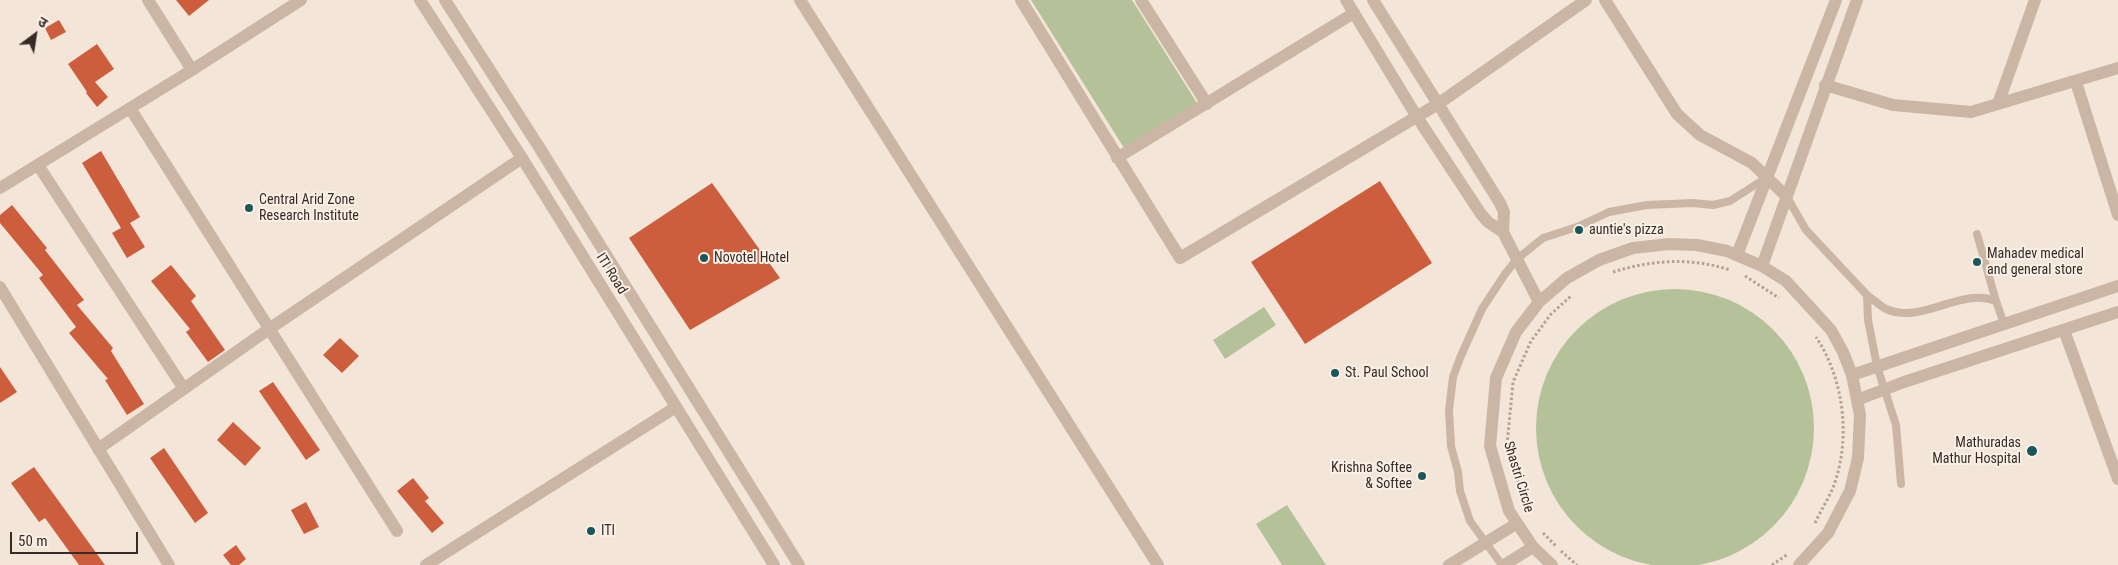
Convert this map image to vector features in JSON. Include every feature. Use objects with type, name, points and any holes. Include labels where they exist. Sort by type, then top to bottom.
[{"type":"street","points":[[148,0],[192,70]]},
{"type":"street","points":[[0,188],[192,70],[301,0]]},
{"type":"street","name":"ITI Road","points":[[420,0],[522,158],[774,565]]},
{"type":"street","name":"ITI Road","points":[[445,0],[799,565]]},
{"type":"street","points":[[800,0],[1158,565]]},
{"type":"street","points":[[1021,0],[1180,258],[1438,104],[1586,0]]},
{"type":"street","points":[[1141,0],[1207,104]]},
{"type":"street","points":[[1346,0],[1417,117],[1481,214],[1488,222],[1503,232],[1539,302]]},
{"type":"street","points":[[1373,0],[1500,203],[1504,212],[1503,232]]},
{"type":"street","points":[[1605,0],[1676,114],[1700,135],[1752,163],[1787,197]]},
{"type":"street","points":[[1737,255],[1836,0]]},
{"type":"street","points":[[1762,266],[1825,85],[1857,0]]},
{"type":"street","points":[[1998,104],[2035,0]]},
{"type":"street","points":[[1117,158],[1354,13]]},
{"type":"street","points":[[1825,85],[1893,105],[1971,112],[2118,68]]},
{"type":"street","points":[[2076,82],[2118,215]]},
{"type":"street","points":[[130,108],[397,532]]},
{"type":"street","points":[[98,449],[269,329],[522,158]]},
{"type":"street","points":[[38,165],[184,389]]},
{"type":"street","name":"Shastri Circle","points":[[1552,565],[1533,547],[1509,511],[1490,446],[1496,378],[1516,332],[1539,302],[1566,278],[1599,260],[1633,248],[1669,244],[1697,245],[1737,255],[1762,266],[1786,282],[1831,330],[1843,352],[1852,375],[1860,415],[1858,458],[1850,491],[1828,533],[1800,565]]},
{"type":"street","points":[[1852,375],[2118,286]]},
{"type":"street","points":[[0,287],[169,565]]},
{"type":"street","points":[[1857,400],[2118,312]]},
{"type":"street","points":[[2064,330],[2118,479]]},
{"type":"street","points":[[426,565],[676,407]]},
{"type":"street","points":[[1448,565],[1516,524]]},
{"type":"street","points":[[1503,565],[1533,547]]},
{"type":"lane","points":[[1503,565],[1484,542],[1470,520],[1460,491],[1458,472],[1451,446],[1450,424],[1452,385],[1460,358],[1482,310],[1505,274],[1517,259],[1543,238],[1577,227],[1610,212],[1647,205],[1693,203],[1713,205],[1730,201],[1768,177]]},
{"type":"lane","points":[[1787,197],[1806,230],[1867,295],[1886,309],[1908,314],[1971,298],[1985,297],[1996,301]]},
{"type":"lane","points":[[1977,234],[2004,324]]},
{"type":"lane","points":[[1867,295],[1868,320],[1876,366],[1896,425],[1901,484]]},
{"type":"path","points":[[1606,275],[1637,265],[1670,260],[1695,262],[1732,270]]},
{"type":"path","points":[[1738,273],[1776,295],[1782,301]]},
{"type":"path","points":[[1528,510],[1507,444],[1513,382],[1530,341],[1551,314],[1576,292]]},
{"type":"path","points":[[1812,332],[1828,359],[1836,380],[1843,416],[1841,456],[1834,485],[1814,524]]},
{"type":"path","points":[[1540,529],[1577,565]]},
{"type":"path","points":[[1772,565],[1785,557],[1790,550]]},
{"type":"green space","points":[[1031,0],[1132,0],[1197,103],[1124,148]]},
{"type":"green space","points":[[1689,289],[1728,299],[1741,305],[1774,329],[1791,351],[1804,375],[1812,401],[1814,428],[1812,455],[1804,481],[1791,505],[1774,527],[1752,544],[1728,557],[1689,567],[1661,567],[1622,557],[1609,551],[1576,527],[1567,516],[1552,494],[1538,455],[1536,414],[1546,375],[1552,362],[1576,329],[1587,320],[1609,305],[1648,291]]},
{"type":"green space","points":[[1264,307],[1276,325],[1225,359],[1213,340]]},
{"type":"green space","points":[[1287,505],[1326,565],[1282,565],[1256,524]]},
{"type":"building","points":[[176,0],[209,0],[189,16]]},
{"type":"building","points":[[59,20],[66,32],[51,40],[45,28]]},
{"type":"building","points":[[97,44],[114,69],[95,82],[108,97],[97,107],[68,64]]},
{"type":"building","points":[[101,151],[140,217],[130,223],[145,247],[127,258],[112,233],[121,228],[82,163]]},
{"type":"building","points":[[1380,181],[1432,263],[1305,344],[1251,262]]},
{"type":"building","name":"Novotel Hotel","points":[[712,183],[780,278],[690,330],[629,238]]},
{"type":"building","points":[[12,205],[47,248],[45,250],[84,300],[77,305],[113,348],[111,351],[144,404],[127,415],[105,380],[108,379],[69,333],[76,327],[39,278],[43,275],[0,223],[0,215]]},
{"type":"building","points":[[171,265],[196,296],[191,301],[225,350],[208,362],[186,332],[190,329],[151,281]]},
{"type":"building","points":[[340,338],[359,356],[342,373],[323,355]]},
{"type":"building","points":[[0,367],[17,392],[0,403]]},
{"type":"building","points":[[273,382],[320,450],[306,460],[259,391]]},
{"type":"building","points":[[233,422],[261,448],[245,466],[217,440]]},
{"type":"building","points":[[164,448],[208,513],[195,523],[150,458]]},
{"type":"building","points":[[34,467],[105,565],[79,565],[45,518],[39,522],[11,483]]},
{"type":"building","points":[[413,478],[429,498],[425,501],[444,523],[432,533],[397,491]]},
{"type":"building","points":[[306,502],[319,527],[304,534],[291,510]]},
{"type":"building","points":[[236,545],[246,559],[239,565],[231,565],[223,555]]},
{"type":"place","name":"Central Arid Zone Research Institute","points":[[249,208]]},
{"type":"place","name":"auntie's pizza","points":[[1579,230]]},
{"type":"place","name":"Novotel Hotel","points":[[704,258]]},
{"type":"place","name":"Mahadev medical and general store","points":[[1977,262]]},
{"type":"place","name":"St. Paul School","points":[[1335,373]]},
{"type":"place","name":"Mathuradas Mathur Hospital","points":[[2032,451]]},
{"type":"place","name":"Krishna Softee & Softee","points":[[1422,476]]},
{"type":"place","name":"ITI","points":[[591,531]]}]
